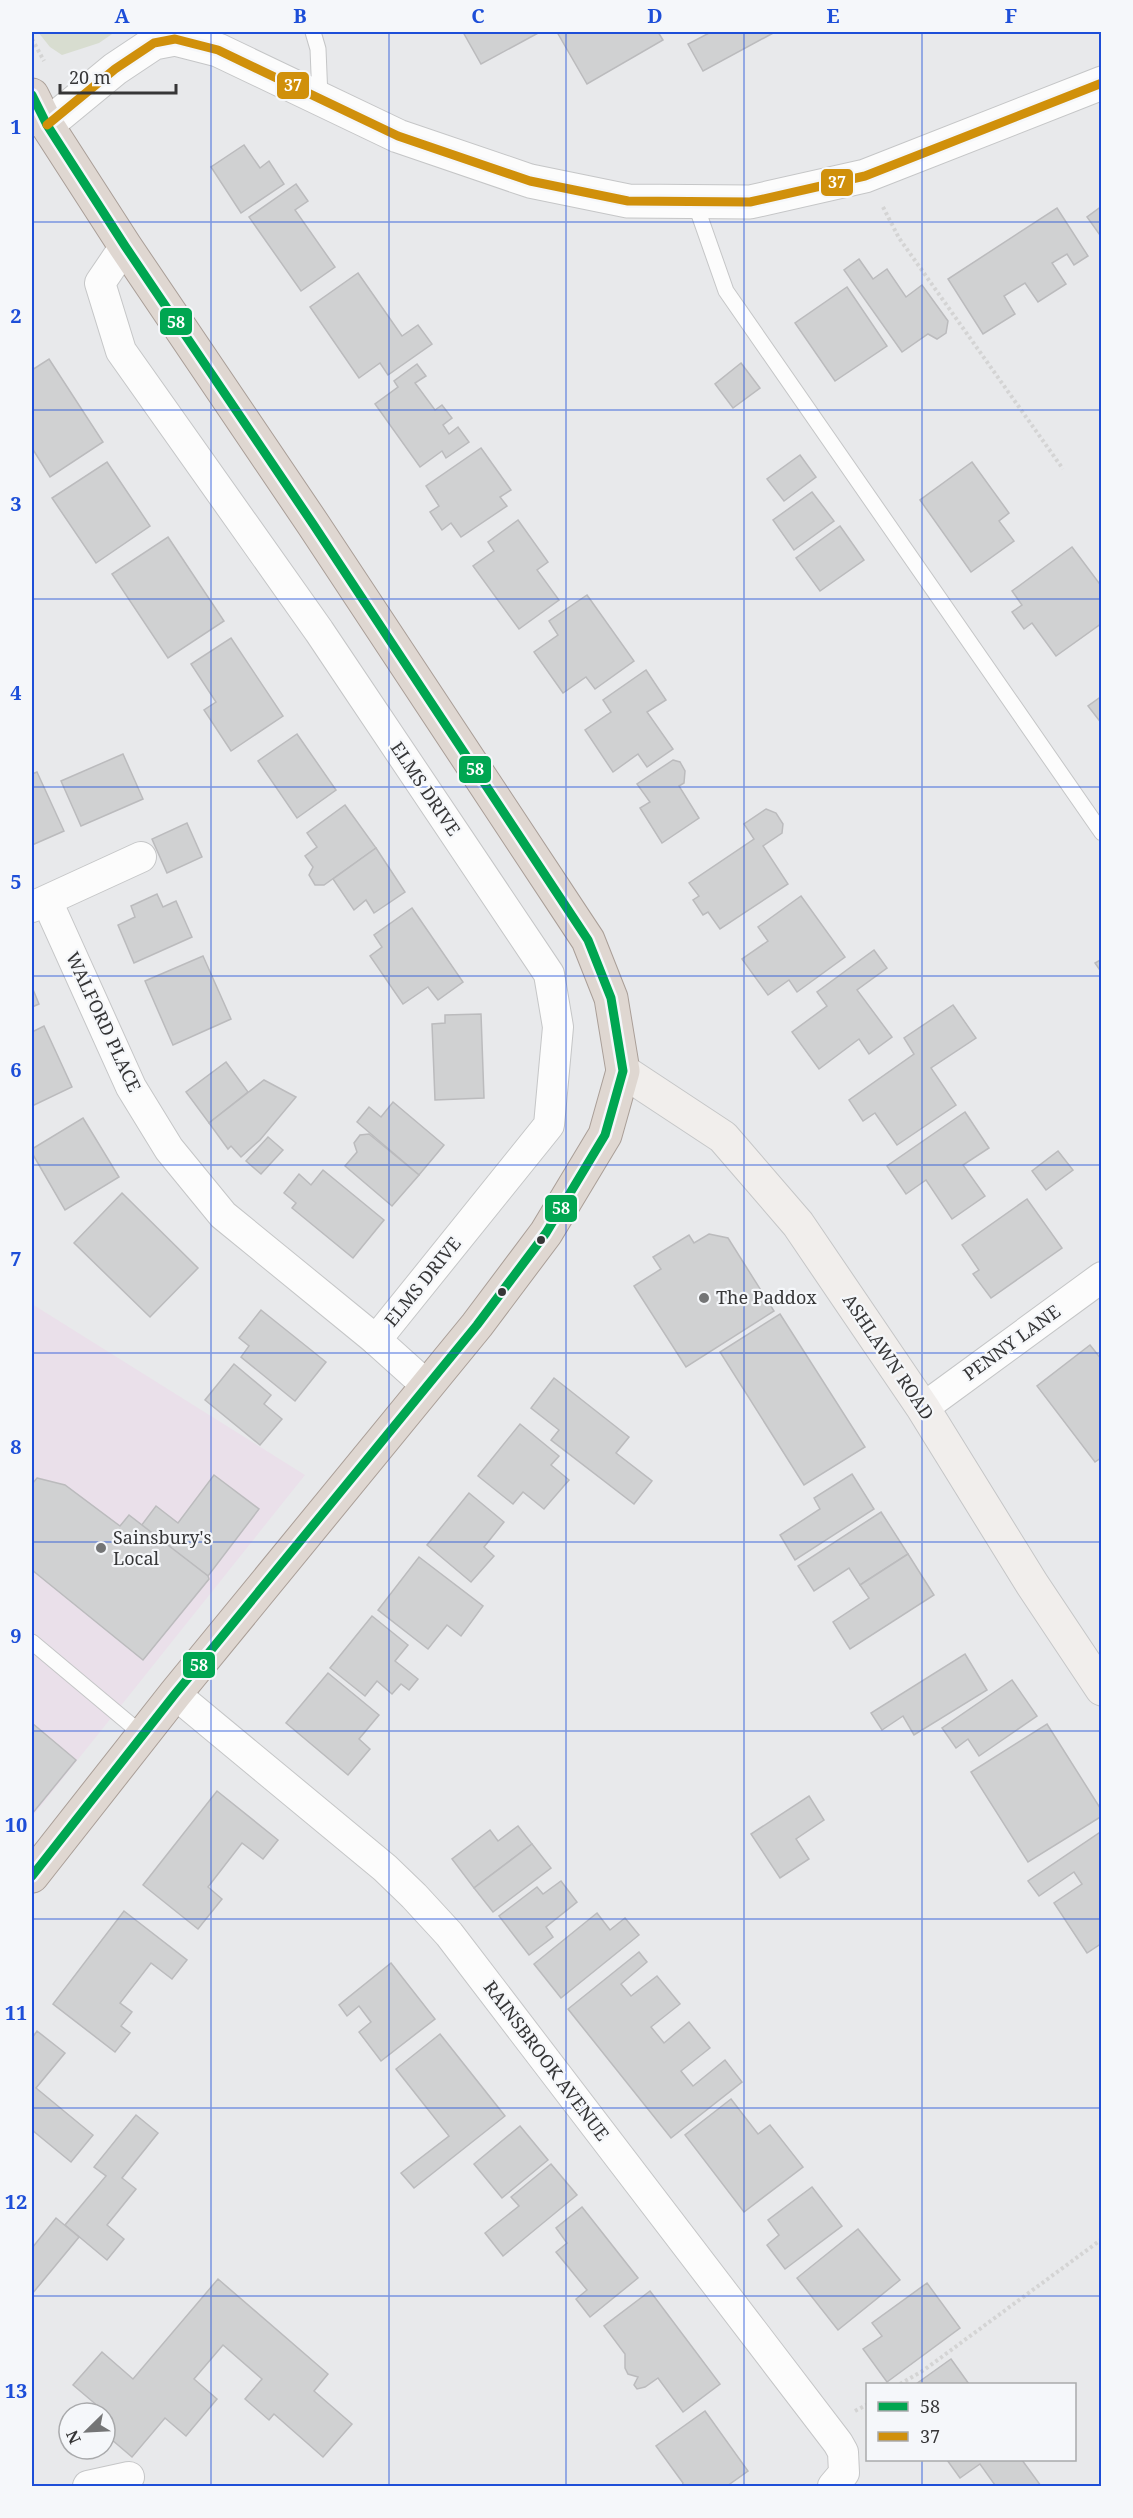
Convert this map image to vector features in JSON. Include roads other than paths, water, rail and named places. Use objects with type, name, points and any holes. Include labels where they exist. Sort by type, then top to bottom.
[{"type":"highway","points":[[32,95],[47,125],[125,246],[313,524],[588,940],[611,998],[623,1071],[605,1135],[546,1233],[477,1325],[175,1694],[32,1876]]},
{"type":"main road","name":"ASHLAWN ROAD","points":[[623,1071],[723,1137],[798,1224],[923,1408],[1032,1584],[1101,1689]]},
{"type":"street","points":[[47,125],[115,69],[169,35],[218,50],[398,136],[530,181],[628,201],[750,202],[865,176],[1101,83]]},
{"type":"street","name":"ELMS DRIVE","points":[[125,246],[100,283],[121,351],[319,631],[549,974],[558,1028],[549,1125],[376,1340]]},
{"type":"street","name":"WALFORD PLACE","points":[[141,857],[40,904],[130,1087],[169,1149],[223,1215],[376,1340],[426,1385]]},
{"type":"street","name":"PENNY LANE","points":[[923,1408],[1101,1277]]},
{"type":"street","name":"RAINSBROOK AVENUE","points":[[175,1694],[385,1868],[449,1934],[838,2443],[844,2462],[844,2473],[836,2485]]},
{"type":"street","points":[[88,2487],[129,2478]]},
{"type":"lane","points":[[313,32],[318,48],[320,98]]},
{"type":"lane","points":[[694,200],[726,291],[1101,833]]},
{"type":"lane","points":[[32,1641],[143,1735]]},
{"type":"place","name":"The Paddox","points":[[704,1298]]},
{"type":"place","name":"Sainsbury's Local","points":[[101,1548]]}]
